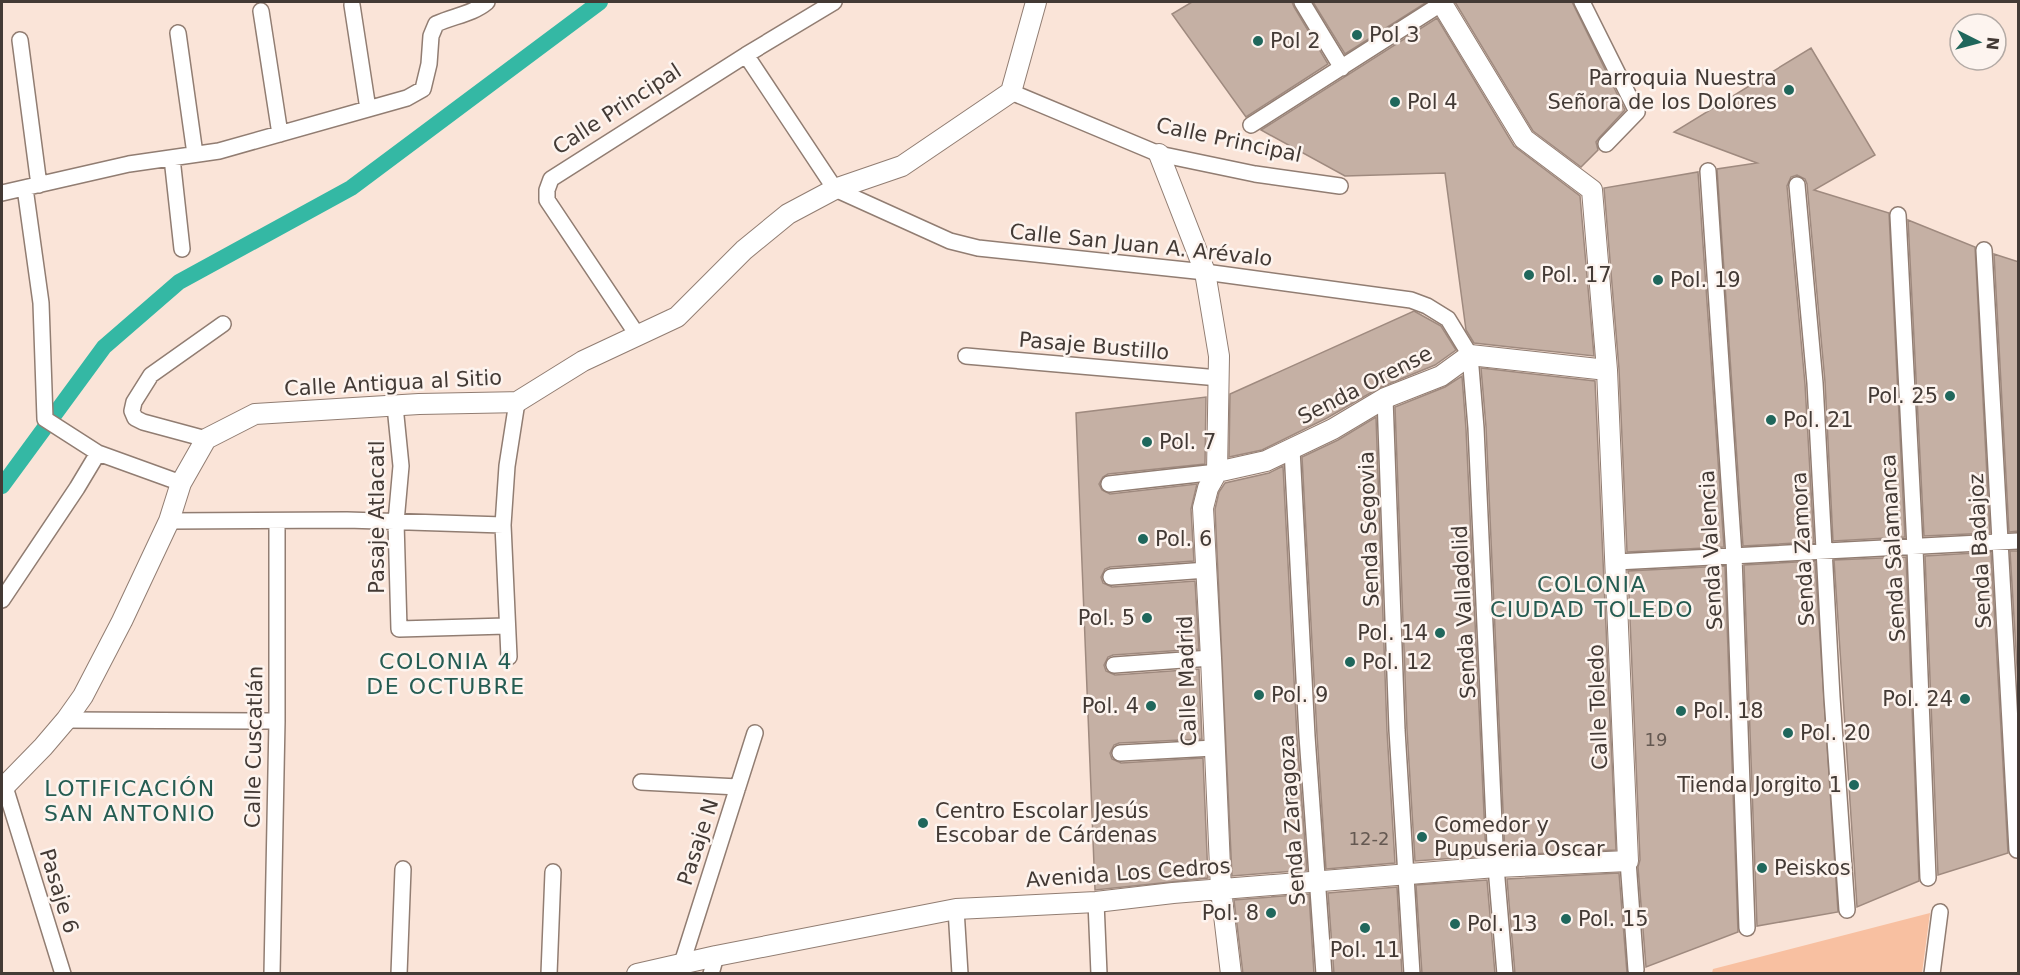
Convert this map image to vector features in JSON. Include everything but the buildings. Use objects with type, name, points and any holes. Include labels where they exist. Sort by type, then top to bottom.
[{"type":"street","points":[[2,193],[129,164],[219,151],[407,98],[423,89],[429,64],[431,36],[436,24],[450,17],[478,9],[487,2]]},
{"type":"street","name":"Calle Principal","points":[[638,336],[547,200],[547,190],[551,179],[834,2]]},
{"type":"street","points":[[1011,92],[1036,2]]},
{"type":"street","points":[[1302,2],[1342,68]]},
{"type":"street","points":[[1251,125],[1442,2]]},
{"type":"street","name":"Calle Toledo","points":[[1442,2],[1524,139],[1593,190],[1607,370],[1628,861],[1636,970]]},
{"type":"street","points":[[1582,2],[1637,112],[1605,144]]},
{"type":"street","points":[[352,5],[368,109]]},
{"type":"street","points":[[261,11],[280,134]]},
{"type":"street","points":[[178,33],[195,154]]},
{"type":"street","points":[[20,40],[40,303],[45,419],[98,453],[181,483]]},
{"type":"street","points":[[746,55],[835,189]]},
{"type":"street","name":"Calle Principal","points":[[1011,92],[1159,154],[1255,174],[1340,186]]},
{"type":"street","name":"Calle Antigua al Sitio","points":[[206,439],[255,414],[517,402],[583,361],[677,317],[744,250],[788,214],[835,189],[902,166],[1011,92]]},
{"type":"street","points":[[1159,154],[1204,272],[1219,356],[1217,472]]},
{"type":"street","points":[[172,158],[182,249]]},
{"type":"street","name":"Senda Valencia","points":[[1708,171],[1734,556],[1748,928]]},
{"type":"street","name":"Senda Zamora","points":[[1797,185],[1815,384],[1847,910]]},
{"type":"street","name":"Calle San Juan A. Arévalo","points":[[835,189],[950,241],[978,248],[1204,272],[1411,300],[1427,306],[1448,319],[1470,355]]},
{"type":"street","name":"Senda Salamanca","points":[[1898,215],[1915,548],[1928,878]]},
{"type":"street","name":"Senda Badajoz","points":[[1984,250],[2017,850]]},
{"type":"street","points":[[3,788],[66,720],[82,696],[122,621],[169,521],[181,483],[206,439],[142,422],[135,418],[132,411],[134,402],[151,375],[223,324]]},
{"type":"street","points":[[1470,355],[1607,370]]},
{"type":"street","name":"Senda Orense","points":[[1109,484],[1217,472],[1266,461],[1333,429],[1385,398],[1441,376],[1470,355]]},
{"type":"street","name":"Senda Valladolid","points":[[1470,355],[1476,428],[1496,867],[1505,974]]},
{"type":"street","name":"Pasaje Bustillo","points":[[966,356],[1219,378]]},
{"type":"street","name":"Senda Segovia","points":[[1385,398],[1397,730],[1412,974]]},
{"type":"street","points":[[509,657],[503,525],[507,466],[517,402]]},
{"type":"street","name":"Pasaje Atlacatl","points":[[395,406],[401,466],[396,522],[399,629],[506,626]]},
{"type":"street","name":"Senda Zaragoza","points":[[1292,449],[1316,882],[1324,974]]},
{"type":"street","points":[[2,600],[98,453]]},
{"type":"street","name":"Calle Madrid","points":[[1217,472],[1208,488],[1203,508],[1221,890],[1231,974]]},
{"type":"street","points":[[169,521],[503,525]]},
{"type":"street","name":"Calle Cuscatlán","points":[[272,974],[277,721],[277,521]]},
{"type":"street","points":[[1616,562],[2019,541]]},
{"type":"street","points":[[1111,577],[1206,570]]},
{"type":"street","points":[[1114,665],[1211,658]]},
{"type":"street","points":[[66,720],[277,721]]},
{"type":"street","name":"Pasaje N","points":[[682,963],[754,733]]},
{"type":"street","points":[[1120,753],[1214,748]]},
{"type":"street","points":[[641,782],[738,787]]},
{"type":"street","name":"Pasaje 6","points":[[3,788],[63,974]]},
{"type":"street","name":"Avenida Los Cedros","points":[[642,973],[682,963],[713,964],[956,909],[1096,902],[1173,893],[1496,867],[1628,861]]},
{"type":"street","points":[[399,974],[403,869]]},
{"type":"street","points":[[549,974],[553,872]]},
{"type":"street","points":[[1096,902],[1099,974]]},
{"type":"street","points":[[956,909],[960,974]]},
{"type":"street","points":[[1932,974],[1940,912]]},
{"type":"shaded area","points":[[1930,913],[1922,973],[1712,973],[1713,969]]},
{"type":"waterway","points":[[2,486],[104,347],[179,282],[351,188],[600,2]]},
{"type":"place","name":"Pol 3","points":[[1357,35]]},
{"type":"place","name":"Pol 2","points":[[1258,41]]},
{"type":"place","name":"Parroquia Nuestra Señora de los Dolores","points":[[1789,90]]},
{"type":"place","name":"Pol 4","points":[[1395,102]]},
{"type":"place","name":"Pol. 17","points":[[1529,275]]},
{"type":"place","name":"Pol. 19","points":[[1658,280]]},
{"type":"place","name":"Pol. 25","points":[[1950,396]]},
{"type":"place","name":"Pol. 21","points":[[1771,420]]},
{"type":"place","name":"Pol. 7","points":[[1147,442]]},
{"type":"place","name":"Pol. 6","points":[[1143,539]]},
{"type":"place","name":"Pol. 5","points":[[1147,618]]},
{"type":"place","name":"Pol. 14","points":[[1440,633]]},
{"type":"place","name":"Pol. 12","points":[[1350,662]]},
{"type":"place","name":"Pol. 9","points":[[1259,695]]},
{"type":"place","name":"Pol. 24","points":[[1965,699]]},
{"type":"place","name":"Pol. 4","points":[[1151,706]]},
{"type":"place","name":"Pol. 18","points":[[1681,711]]},
{"type":"place","name":"Pol. 20","points":[[1788,733]]},
{"type":"place","name":"Tienda Jorgito 1","points":[[1854,785]]},
{"type":"place","name":"Centro Escolar Jesús Escobar de Cárdenas","points":[[923,823]]},
{"type":"place","name":"Comedor y Pupuseria Oscar","points":[[1422,837]]},
{"type":"place","name":"Peiskos","points":[[1762,868]]},
{"type":"place","name":"Pol. 8","points":[[1271,913]]},
{"type":"place","name":"Pol. 15","points":[[1566,919]]},
{"type":"place","name":"Pol. 13","points":[[1455,924]]},
{"type":"place","name":"Pol. 11","points":[[1365,928]]},
{"type":"district","name":"COLONIA CIUDAD TOLEDO","points":[[1592,596]]},
{"type":"district","name":"COLONIA 4 DE OCTUBRE","points":[[446,674]]},
{"type":"district","name":"LOTIFICACIÓN SAN ANTONIO","points":[[130,800]]}]
